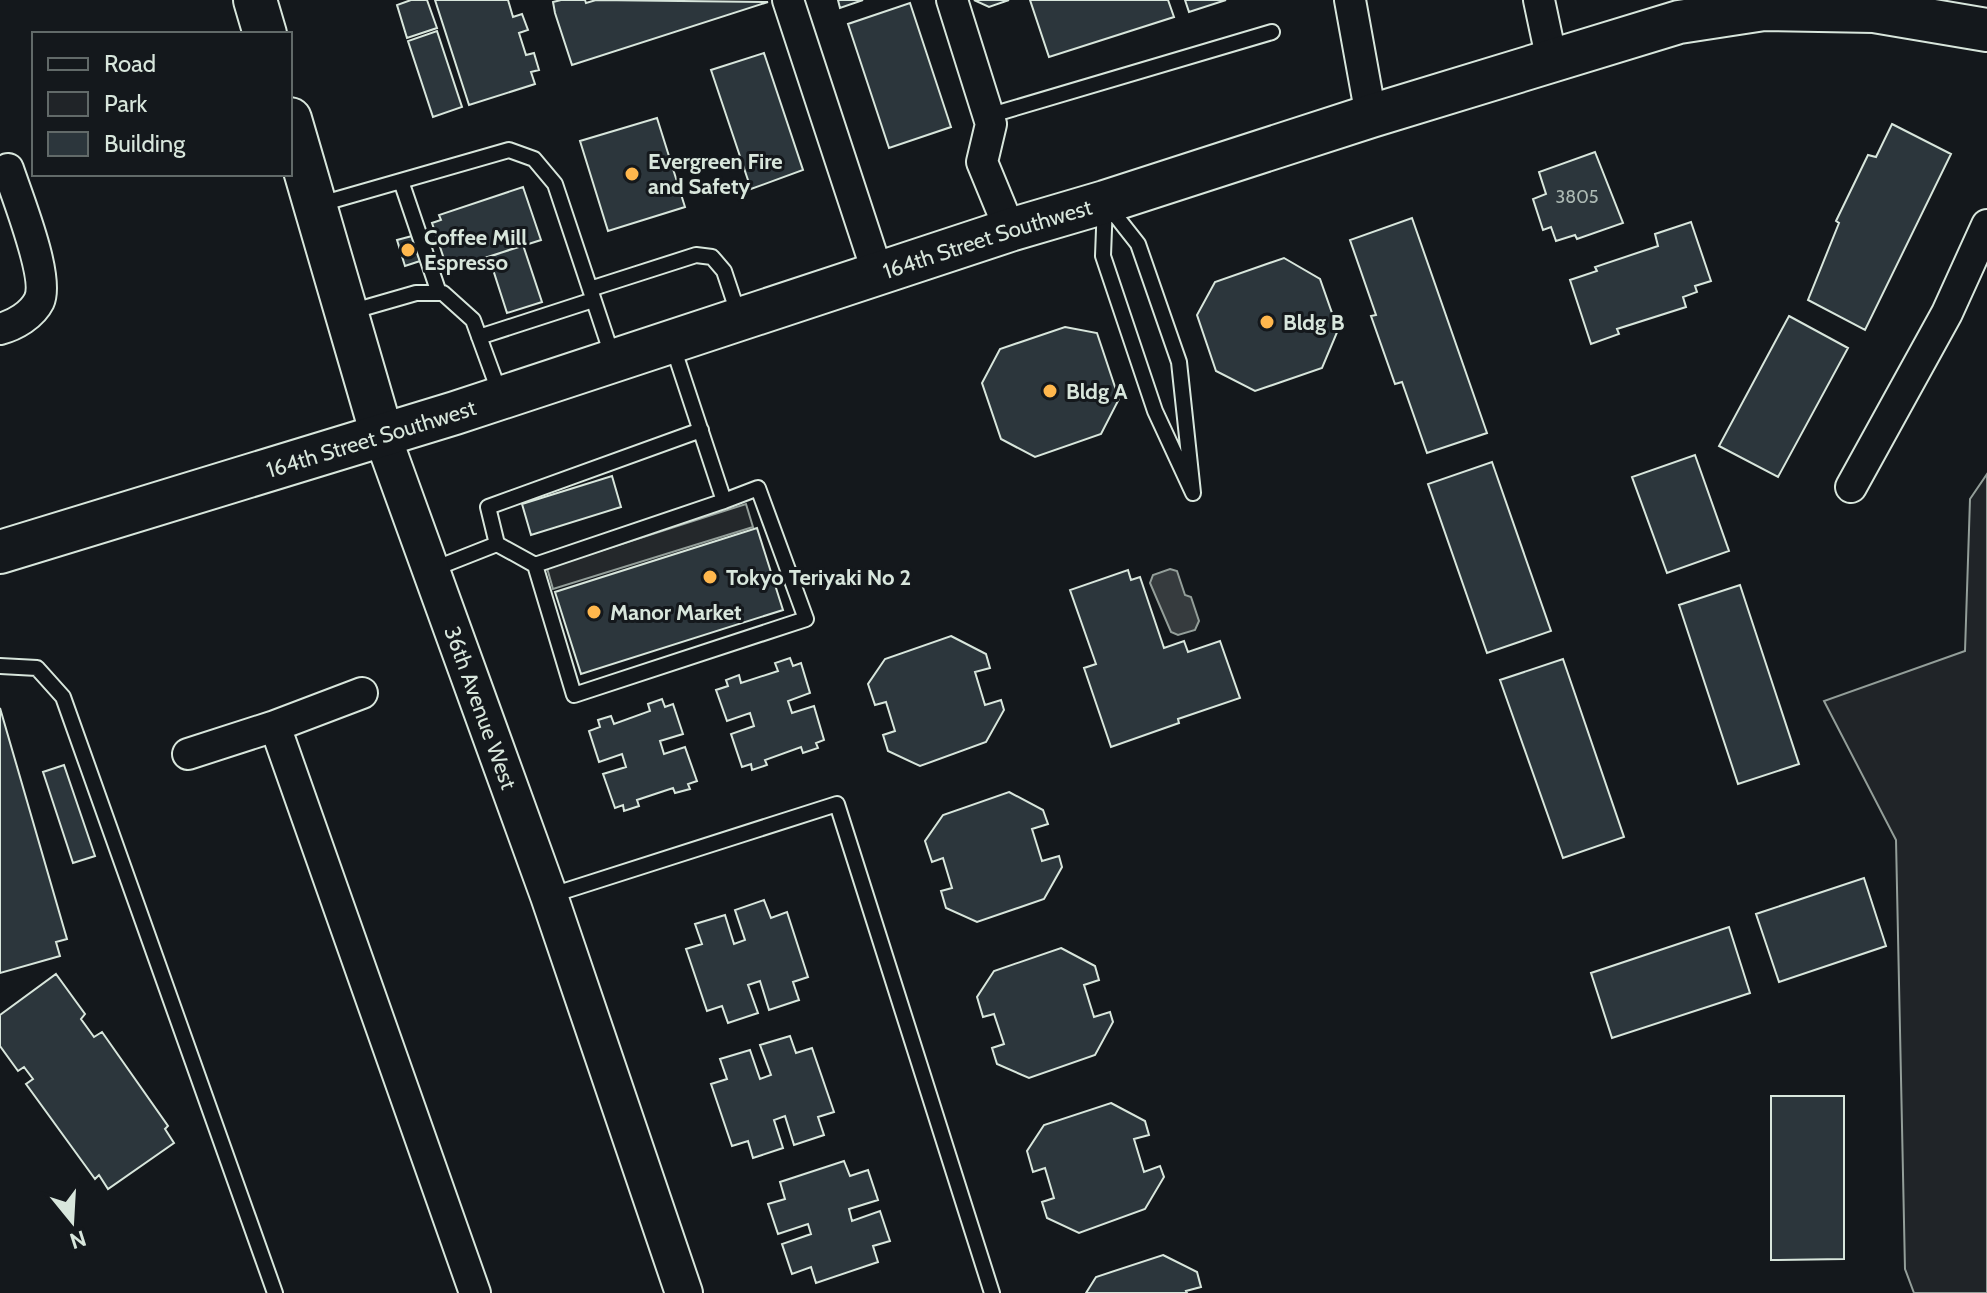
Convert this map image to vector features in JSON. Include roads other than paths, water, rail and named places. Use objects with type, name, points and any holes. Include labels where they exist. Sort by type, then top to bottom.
[{"type":"main road","points":[[255,0],[264,32]]},
{"type":"main road","name":"164th Street Southwest","points":[[0,552],[614,363],[1010,230],[1679,22],[1764,9],[1891,6],[1987,30]]},
{"type":"main road","name":"36th Avenue West","points":[[292,126],[382,435]]},
{"type":"street","points":[[788,0],[878,274]]},
{"type":"street","points":[[952,0],[991,124],[982,162],[1010,230]]},
{"type":"street","points":[[1350,0],[1371,116]]},
{"type":"street","points":[[1539,0],[1552,61]]},
{"type":"street","points":[[0,329],[14,325],[29,313],[40,300],[43,279],[14,167]]},
{"type":"street","points":[[1851,487],[1947,313],[1987,225]]},
{"type":"street","name":"36th Avenue West","points":[[382,435],[549,896],[684,1293]]},
{"type":"street","points":[[188,754],[362,693]]},
{"type":"street","points":[[275,726],[475,1293]]},
{"type":"lane","points":[[988,116],[1272,32]]},
{"type":"lane","points":[[315,205],[509,150],[534,159],[555,184],[614,363]]},
{"type":"lane","points":[[401,181],[439,293]]},
{"type":"lane","points":[[1105,202],[1138,244],[1179,362],[1193,493],[1155,411],[1103,256],[1105,202]]},
{"type":"lane","points":[[479,337],[696,255],[712,257],[724,271],[740,320]]},
{"type":"lane","points":[[347,313],[416,293],[443,293],[473,320],[501,398]]},
{"type":"lane","points":[[671,343],[724,501]]},
{"type":"lane","points":[[535,565],[758,488],[806,619],[574,695],[535,565],[497,544],[488,507],[701,430]]},
{"type":"lane","points":[[431,570],[497,544]]},
{"type":"lane","points":[[0,666],[37,668],[63,697],[275,1293]]},
{"type":"lane","points":[[549,896],[837,804],[992,1293]]},
{"type":"place","name":"Evergreen Fire and Safety","points":[[632,174]]},
{"type":"place","name":"Coffee Mill Espresso","points":[[408,250]]},
{"type":"place","name":"Bldg B","points":[[1267,322]]},
{"type":"place","name":"Bldg A","points":[[1050,391]]},
{"type":"place","name":"Tokyo Teriyaki No 2","points":[[710,577]]},
{"type":"place","name":"Manor Market","points":[[594,612]]}]
